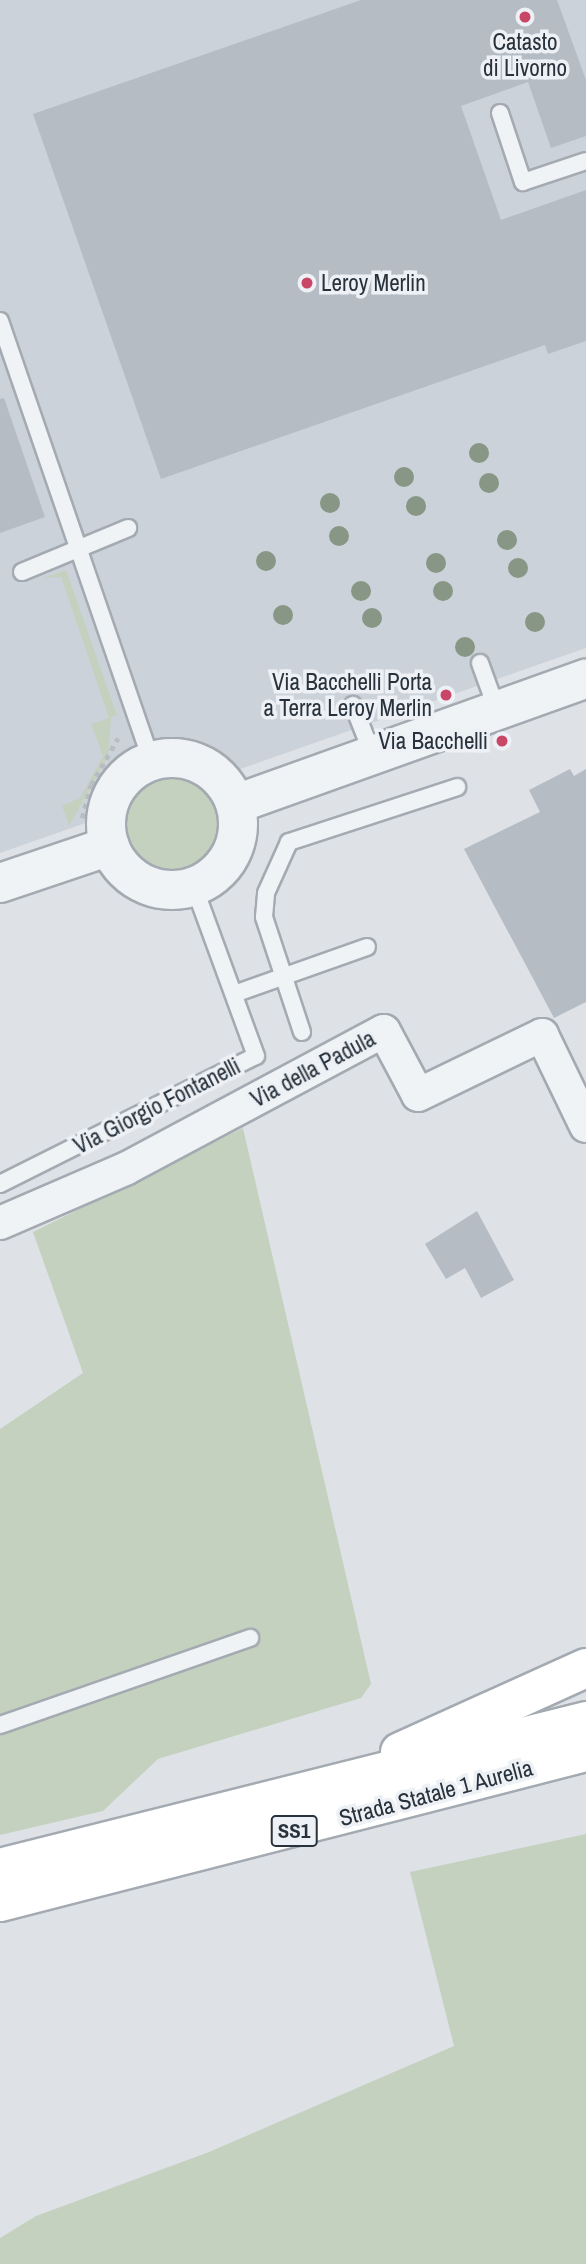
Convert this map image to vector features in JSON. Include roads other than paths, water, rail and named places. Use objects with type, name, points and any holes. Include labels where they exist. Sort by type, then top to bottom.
[{"type":"highway","points":[[307,1793],[586,1668]]},
{"type":"highway","name":"Strada Statale 1 Aurelia","points":[[0,1868],[586,1721]]},
{"type":"highway","name":"Strada Statale 1 Aurelia","points":[[0,1902],[447,1792],[586,1752]]},
{"type":"highway","points":[[447,1792],[586,1772]]},
{"type":"street","points":[[236,804],[372,753],[586,679]]},
{"type":"street","points":[[177,757],[202,765],[223,781],[236,804],[239,826],[229,859],[194,887],[171,890],[139,881],[110,846],[106,817],[113,793],[151,760],[177,757]]},
{"type":"street","points":[[0,883],[110,846]]},
{"type":"street","name":"Via della Padula","points":[[0,1223],[127,1168],[384,1031],[418,1095],[542,1035],[586,1126]]},
{"type":"lane","points":[[500,113],[523,182],[586,161]]},
{"type":"lane","points":[[0,321],[151,760]]},
{"type":"lane","points":[[22,572],[78,553],[128,528]]},
{"type":"lane","points":[[480,663],[498,710]]},
{"type":"lane","points":[[353,705],[372,753]]},
{"type":"lane","points":[[302,1032],[264,917],[266,893],[289,842],[457,787]]},
{"type":"lane","name":"Via Giorgio Fontanelli","points":[[0,1184],[256,1056],[194,887]]},
{"type":"lane","points":[[234,994],[367,947]]},
{"type":"lane","points":[[0,1724],[250,1638]]},
{"type":"place","name":"Catasto di Livorno","points":[[525,17]]},
{"type":"place","name":"Leroy Merlin","points":[[307,283]]},
{"type":"place","name":"Via Bacchelli Porta a Terra Leroy Merlin","points":[[446,695]]},
{"type":"place","name":"Via Bacchelli","points":[[502,741]]}]
